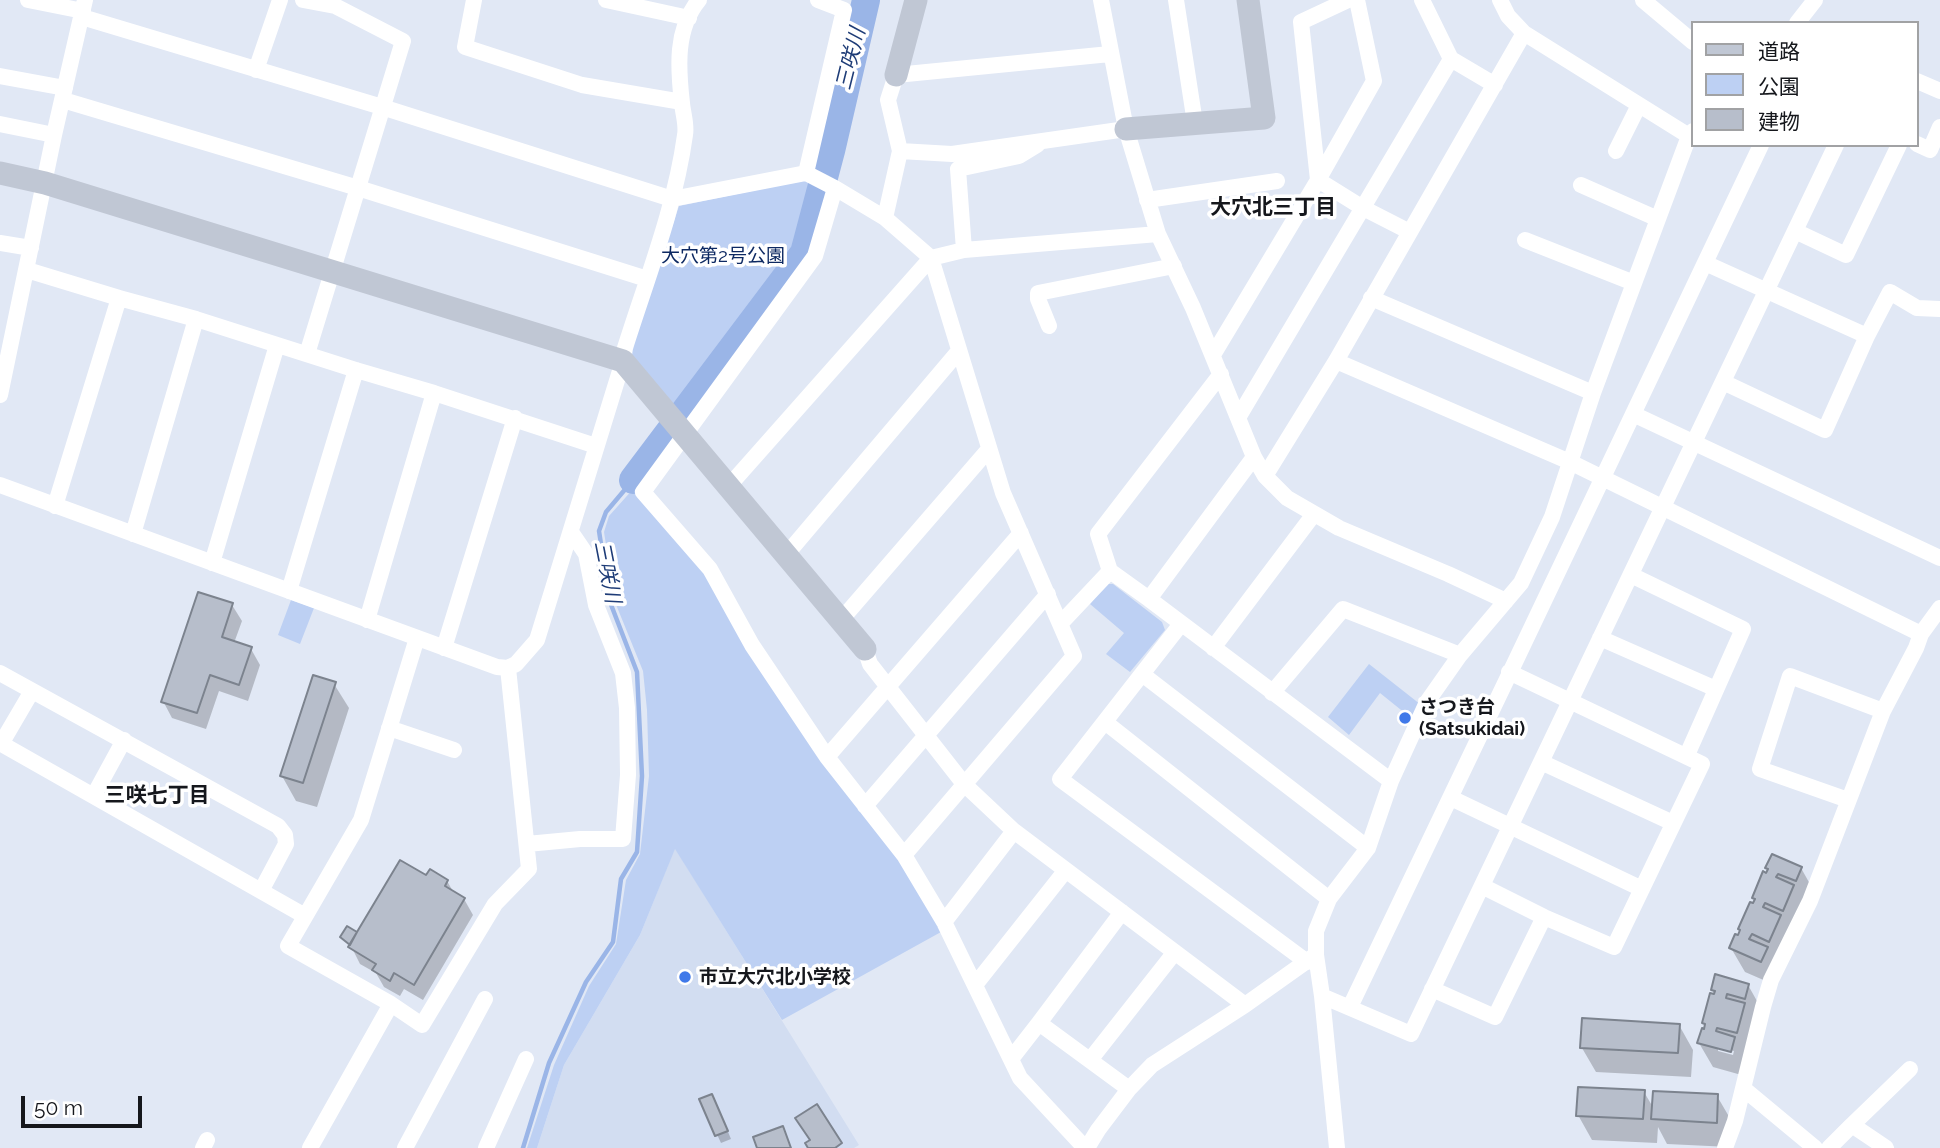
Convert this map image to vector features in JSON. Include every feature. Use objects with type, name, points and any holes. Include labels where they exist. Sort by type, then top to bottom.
[{"type":"street","points":[[28,0],[83,9],[256,70],[382,107],[672,200],[806,173],[885,218],[931,258],[1003,493],[1074,656],[904,855]]},
{"type":"street","points":[[256,70],[280,0]]},
{"type":"street","points":[[303,0],[335,6],[403,41],[307,354]]},
{"type":"street","points":[[474,0],[465,47],[582,85],[682,103]]},
{"type":"street","points":[[606,0],[689,18]]},
{"type":"street","points":[[0,485],[497,667],[508,668],[516,664],[537,640],[672,200],[686,132],[678,58],[689,18],[699,0]]},
{"type":"street","points":[[806,173],[844,10],[818,0]]},
{"type":"street","points":[[885,218],[900,151],[888,100],[916,0]]},
{"type":"street","points":[[1101,0],[1126,130],[1158,234],[1213,355],[1254,457],[1265,476],[1287,498],[1339,528],[1507,601]]},
{"type":"street","points":[[1176,0],[1195,123]]},
{"type":"street","points":[[900,151],[952,154],[1126,130],[1264,118],[1248,0]]},
{"type":"street","points":[[1318,180],[1301,22],[1348,0]]},
{"type":"street","points":[[1213,355],[1318,180],[1374,80],[1357,0]]},
{"type":"street","points":[[1422,0],[1451,59],[1495,85]]},
{"type":"street","points":[[1337,1148],[1322,996],[1311,958],[1316,931],[1329,899],[1368,848],[1391,781],[1427,702],[1460,655],[1521,583],[1552,517],[1593,393],[1691,133],[1639,105],[1524,33],[1508,16],[1500,0]]},
{"type":"street","points":[[1643,0],[1692,41]]},
{"type":"street","points":[[1799,21],[1815,0]]},
{"type":"street","points":[[0,394],[6,338],[27,270],[83,9]]},
{"type":"street","points":[[1265,476],[1336,360],[1524,33]]},
{"type":"street","points":[[896,75],[1110,54]]},
{"type":"street","points":[[1238,418],[1451,59]]},
{"type":"street","points":[[0,76],[647,279]]},
{"type":"street","points":[[1919,82],[1940,91]]},
{"type":"street","points":[[1616,151],[1639,105]]},
{"type":"street","points":[[0,124],[54,135]]},
{"type":"street","points":[[1919,145],[1930,150],[1940,127]]},
{"type":"street","points":[[964,250],[958,169],[1019,156],[1045,140]]},
{"type":"street","points":[[1350,1007],[1760,147]]},
{"type":"street","points":[[1322,996],[1411,1034],[1835,147]]},
{"type":"street","points":[[1795,231],[1846,255],[1898,147]]},
{"type":"street","points":[[0,173],[45,183],[623,361],[865,649],[870,664],[964,784],[1014,831],[1245,1005]]},
{"type":"street","points":[[1318,180],[1363,208],[1410,232]]},
{"type":"street","points":[[1147,200],[1277,181]]},
{"type":"street","points":[[1581,184],[1658,219]]},
{"type":"street","points":[[835,188],[815,256],[680,428],[643,492],[710,569],[752,645],[827,758],[904,855],[944,922],[1020,1077],[1086,1148],[1129,1089],[1152,1065],[1245,1005],[1311,958]]},
{"type":"street","points":[[729,487],[931,258],[964,250],[1158,234]]},
{"type":"street","points":[[1525,240],[1634,283]]},
{"type":"street","points":[[0,243],[31,248]]},
{"type":"street","points":[[1705,262],[1867,336]]},
{"type":"street","points":[[1049,326],[1038,293],[1174,266]]},
{"type":"street","points":[[27,270],[196,319],[515,418],[596,446]]},
{"type":"street","points":[[1723,382],[1825,430],[1890,292],[1917,308],[1940,309]]},
{"type":"street","points":[[55,506],[119,298]]},
{"type":"street","points":[[1371,299],[1593,393]]},
{"type":"street","points":[[133,534],[196,319]]},
{"type":"street","points":[[212,563],[277,345]]},
{"type":"street","points":[[786,555],[958,352]]},
{"type":"street","points":[[1336,360],[1604,478],[1662,509],[1921,634]]},
{"type":"street","points":[[289,592],[356,370]]},
{"type":"street","points":[[1221,374],[1098,534],[1110,571],[1391,781]]},
{"type":"street","points":[[367,620],[434,393]]},
{"type":"street","points":[[1633,414],[1940,558]]},
{"type":"street","points":[[444,648],[515,418]]},
{"type":"street","points":[[841,620],[989,449]]},
{"type":"street","points":[[1149,599],[1254,457]]},
{"type":"street","points":[[1213,648],[1314,514]]},
{"type":"street","points":[[527,844],[580,839],[623,839],[628,775],[627,708],[623,673],[596,605],[586,554],[571,532]]},
{"type":"street","points":[[827,758],[1021,533]]},
{"type":"street","points":[[1061,623],[1110,571]]},
{"type":"street","points":[[1631,575],[1743,629],[1687,755]]},
{"type":"street","points":[[865,806],[1048,594]]},
{"type":"street","points":[[1725,1148],[1735,1121],[1771,980],[1810,901],[1883,711],[1921,634],[1940,608]]},
{"type":"street","points":[[1272,693],[1343,609],[1460,655]]},
{"type":"street","points":[[1181,624],[1060,779],[1311,958]]},
{"type":"street","points":[[417,638],[361,820],[288,946],[391,1004],[422,1025],[495,904],[530,869],[508,668]]},
{"type":"street","points":[[1600,638],[1716,689]]},
{"type":"street","points":[[1482,886],[1614,947],[1702,764],[1509,672]]},
{"type":"street","points":[[0,673],[278,826],[285,835],[286,844],[261,891]]},
{"type":"street","points":[[1142,674],[1368,848]]},
{"type":"street","points":[[1848,800],[1760,769],[1790,676],[1883,711]]},
{"type":"street","points":[[32,691],[1,743],[305,916]]},
{"type":"street","points":[[1105,722],[1329,899]]},
{"type":"street","points":[[389,727],[454,750]]},
{"type":"street","points":[[94,794],[124,740]]},
{"type":"street","points":[[1541,762],[1673,823]]},
{"type":"street","points":[[1451,798],[1642,889]]},
{"type":"street","points":[[944,922],[1014,831]]},
{"type":"street","points":[[975,985],[1066,870]]},
{"type":"street","points":[[1010,1059],[1122,912]]},
{"type":"street","points":[[1432,989],[1495,1017],[1544,916]]},
{"type":"street","points":[[1090,1060],[1175,952]]},
{"type":"street","points":[[405,1148],[485,999]]},
{"type":"street","points":[[310,1148],[391,1004]]},
{"type":"street","points":[[1040,1023],[1129,1089]]},
{"type":"street","points":[[486,1148],[526,1059]]},
{"type":"street","points":[[1829,1148],[1910,1069]]},
{"type":"street","points":[[1744,1088],[1815,1148]]},
{"type":"street","points":[[1852,1125],[1886,1148]]},
{"type":"shaded area","name":"市立大穴北小学校","points":[[675,848],[859,1145],[854,1148],[537,1148],[564,1065],[640,935]]},
{"type":"green space","name":"大穴第2号公園","points":[[805,180],[814,188],[800,250],[679,414],[630,353],[679,206]]},
{"type":"green space","points":[[634,488],[703,570],[901,858],[941,932],[782,1020],[675,849],[640,935],[564,1065],[537,1148],[527,1148],[554,1065],[589,986],[616,944],[626,880],[640,854],[649,776],[643,671],[615,602],[604,532],[609,516]]},
{"type":"green space","points":[[1105,584],[1113,584],[1162,622],[1165,630],[1130,672],[1106,654],[1124,633],[1090,604]]},
{"type":"green space","points":[[291,600],[314,608],[300,644],[278,635]]},
{"type":"green space","points":[[1369,664],[1425,708],[1416,722],[1380,693],[1349,735],[1328,717]]},
{"type":"building","points":[[198,592],[233,603],[222,637],[252,647],[239,685],[210,675],[197,713],[161,702]]},
{"type":"building","points":[[313,675],[336,682],[303,783],[280,776]]},
{"type":"building","points":[[1772,854],[1802,867],[1796,881],[1778,874],[1776,877],[1794,885],[1783,911],[1765,903],[1763,907],[1781,915],[1769,942],[1752,934],[1749,939],[1768,947],[1761,962],[1729,948],[1735,934],[1738,935],[1750,902],[1753,903],[1755,899],[1752,898],[1763,871],[1766,873],[1768,869],[1765,868]]},
{"type":"building","points":[[400,860],[426,875],[430,869],[448,880],[445,886],[465,898],[414,985],[394,973],[390,981],[372,970],[376,964],[348,947]]},
{"type":"building","points":[[347,926],[357,932],[350,945],[340,937]]},
{"type":"building","points":[[1715,974],[1749,984],[1745,999],[1727,994],[1726,998],[1745,1003],[1737,1033],[1717,1028],[1716,1031],[1735,1037],[1731,1052],[1697,1043],[1702,1028],[1704,1029],[1705,1024],[1702,1023],[1710,993],[1714,994],[1715,991],[1711,990]]},
{"type":"building","points":[[1582,1018],[1680,1024],[1678,1053],[1580,1048]]},
{"type":"building","points":[[1578,1087],[1645,1090],[1643,1119],[1576,1116]]},
{"type":"building","points":[[1653,1091],[1718,1094],[1717,1123],[1651,1119]]},
{"type":"building","points":[[712,1094],[728,1131],[715,1136],[699,1099]]},
{"type":"building","points":[[817,1104],[842,1143],[835,1148],[808,1148],[805,1143],[810,1140],[795,1118]]},
{"type":"building","points":[[783,1126],[791,1148],[757,1148],[753,1137]]},
{"type":"waterway","name":"三咲川","points":[[633,480],[804,253],[866,0]]},
{"type":"waterway","name":"三咲川","points":[[523,1148],[549,1063],[586,982],[613,942],[621,879],[637,852],[642,776],[637,672],[610,602],[599,531],[606,512],[633,480]]},
{"type":"place","name":"さつき台 (Satsukidai)","points":[[1405,718]]},
{"type":"place","name":"市立大穴北小学校","points":[[685,977]]},
{"type":"district","name":"大穴北三丁目","points":[[1273,208]]},
{"type":"district","name":"三咲七丁目","points":[[157,796]]}]
